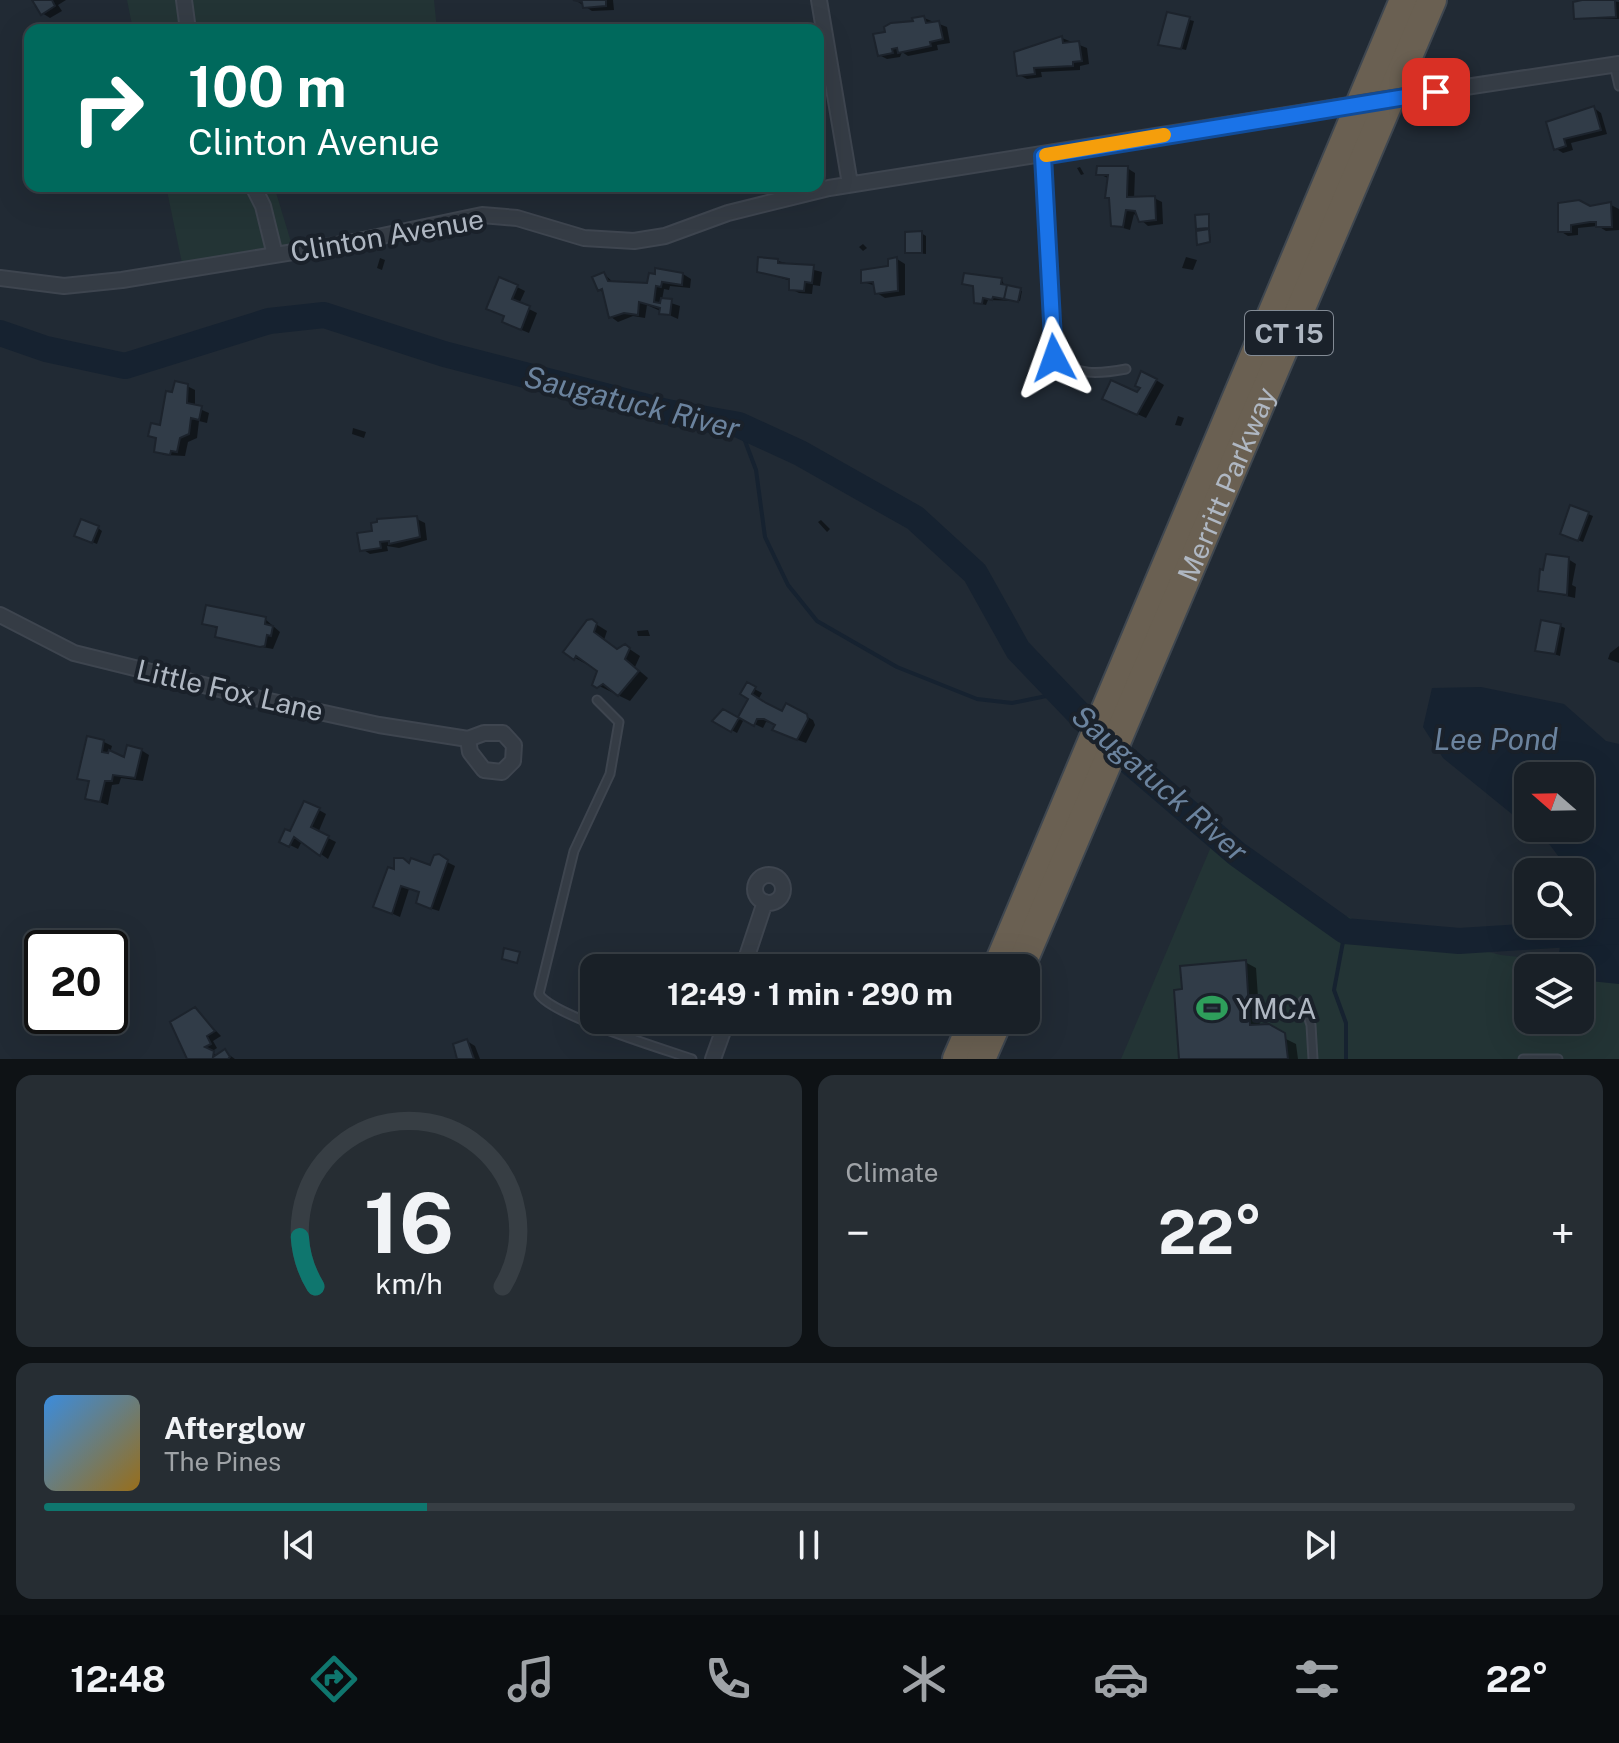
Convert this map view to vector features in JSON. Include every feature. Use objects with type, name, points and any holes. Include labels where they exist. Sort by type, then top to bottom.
[{"type":"highway","name":"Merritt Parkway","points":[[1139,663],[1404,0]]},
{"type":"highway","name":"Merritt Parkway","points":[[1004,954],[1076,810],[1432,0]]},
{"type":"highway","name":"Merritt Parkway","points":[[1025,954],[1076,810]]},
{"type":"highway","points":[[957,1059],[968,1034]]},
{"type":"highway","points":[[981,1059],[992,1034]]},
{"type":"street","points":[[184,0],[187,24]]},
{"type":"street","points":[[819,0],[823,24]]},
{"type":"street","points":[[824,30],[850,184]]},
{"type":"street","name":"Clinton Avenue","points":[[824,190],[1616,64]]},
{"type":"street","points":[[256,192],[263,206],[275,255]]},
{"type":"street","name":"Clinton Avenue","points":[[0,278],[64,286],[275,255],[482,215],[517,218],[584,238],[643,240],[746,208],[815,192]]},
{"type":"street","name":"Little Fox Lane","points":[[0,615],[50,643],[86,656],[379,725],[468,739]]},
{"type":"street","points":[[748,954],[765,902]]},
{"type":"street","points":[[713,1059],[722,1034]]},
{"type":"lane","points":[[1616,64],[1619,86]]},
{"type":"lane","points":[[1043,156],[1054,358],[1067,369],[1084,373],[1126,369]]},
{"type":"lane","points":[[597,700],[619,722],[617,746],[610,774],[574,851],[539,994],[544,1003],[571,1015],[692,1059]]},
{"type":"lane","points":[[1303,1001],[1311,1025],[1313,1059]]},
{"type":"lane","points":[[1523,1059],[1558,1059]]},
{"type":"shaded area","points":[[127,0],[434,0],[436,24],[306,24],[132,24]]},
{"type":"shaded area","points":[[167,192],[276,192],[295,255],[184,273]]},
{"type":"shaded area","points":[[1213,842],[1254,875],[1353,919],[1514,956],[1514,1034],[1594,1034],[1594,959],[1619,958],[1619,1059],[1121,1059]]},
{"type":"water","name":"Lee Pond","points":[[1481,687],[1564,704],[1606,741],[1619,744],[1619,984],[1594,981],[1594,954],[1559,954],[1561,938],[1594,938],[1594,858],[1560,858],[1546,842],[1594,842],[1594,762],[1514,762],[1514,816],[1443,758],[1423,727],[1432,688]]},
{"type":"building","points":[[32,0],[52,0],[55,6],[41,15]]},
{"type":"building","points":[[573,0],[606,0],[606,6],[583,8],[582,2]]},
{"type":"building","points":[[1615,0],[1616,17],[1574,19],[1573,2]]},
{"type":"building","points":[[1167,12],[1190,17],[1181,49],[1158,45]]},
{"type":"building","points":[[924,16],[926,23],[939,21],[943,39],[930,42],[931,46],[898,53],[897,48],[892,49],[893,53],[878,56],[873,34],[885,32],[884,27],[891,23],[913,21],[912,18]]},
{"type":"building","points":[[1062,36],[1063,43],[1079,41],[1082,61],[1073,62],[1073,66],[1034,68],[1035,74],[1017,76],[1014,52]]},
{"type":"building","points":[[1594,106],[1601,130],[1564,139],[1566,146],[1554,150],[1546,122]]},
{"type":"building","points":[[1097,166],[1128,166],[1127,197],[1155,196],[1156,220],[1139,222],[1135,211],[1126,210],[1123,227],[1111,226],[1109,198],[1105,198],[1108,175],[1096,175]]},
{"type":"building","points":[[1579,200],[1590,206],[1611,202],[1612,227],[1596,227],[1596,222],[1590,222],[1571,225],[1571,232],[1558,232],[1558,203]]},
{"type":"building","points":[[1209,214],[1209,228],[1196,229],[1195,215]]},
{"type":"building","points":[[1209,229],[1210,242],[1197,245],[1196,231]]},
{"type":"building","points":[[922,231],[922,253],[905,253],[905,232]]},
{"type":"building","points":[[758,257],[778,259],[778,263],[814,265],[812,283],[805,282],[804,291],[789,290],[789,279],[757,272]]},
{"type":"building","points":[[897,257],[898,291],[875,294],[873,282],[861,283],[861,270],[888,266],[888,259]]},
{"type":"building","points":[[655,268],[683,273],[682,285],[662,282],[661,287],[656,286],[654,302],[660,303],[661,298],[672,299],[670,315],[659,314],[660,308],[639,302],[638,315],[624,313],[609,318],[602,289],[598,291],[592,277],[604,272],[608,281],[647,283],[649,273],[655,274]]},
{"type":"building","points":[[964,273],[1002,278],[1001,284],[1007,285],[1004,299],[983,298],[982,304],[974,303],[973,286],[962,284]]},
{"type":"building","points":[[499,277],[518,285],[512,299],[530,306],[521,330],[502,322],[504,316],[486,309]]},
{"type":"building","points":[[1007,285],[1021,288],[1018,302],[1004,299]]},
{"type":"building","points":[[1141,371],[1157,379],[1137,415],[1102,399],[1111,380],[1137,392],[1140,388],[1135,386]]},
{"type":"building","points":[[175,381],[188,384],[187,403],[202,406],[199,420],[191,418],[189,434],[180,438],[177,452],[171,451],[170,455],[154,452],[156,438],[148,436],[151,423],[160,425],[166,391],[172,392]]},
{"type":"building","points":[[1570,505],[1589,512],[1578,541],[1560,534]]},
{"type":"building","points":[[417,516],[420,537],[389,544],[389,541],[380,542],[381,548],[360,551],[357,533],[372,531],[371,523],[377,522],[377,519]]},
{"type":"building","points":[[81,519],[99,526],[92,543],[74,536]]},
{"type":"building","points":[[1546,554],[1569,557],[1567,595],[1538,591],[1540,569],[1543,570]]},
{"type":"building","points":[[206,605],[266,617],[265,624],[273,626],[271,636],[267,635],[265,646],[260,647],[215,637],[217,627],[202,624]]},
{"type":"building","points":[[587,620],[597,623],[594,632],[617,649],[625,644],[630,648],[625,659],[639,671],[618,696],[603,684],[597,688],[592,685],[597,671],[576,656],[574,660],[563,652]]},
{"type":"building","points":[[1541,620],[1561,624],[1555,654],[1535,651]]},
{"type":"building","points":[[747,682],[756,687],[752,694],[766,703],[782,711],[786,703],[807,714],[808,719],[797,740],[772,730],[775,725],[764,719],[757,719],[754,726],[738,717],[748,699],[740,694]]},
{"type":"building","points":[[723,709],[739,718],[731,732],[712,721]]},
{"type":"building","points":[[87,736],[104,740],[102,752],[108,753],[109,750],[124,757],[127,745],[142,749],[135,778],[113,775],[112,781],[105,781],[100,802],[85,799],[89,781],[77,779]]},
{"type":"building","points":[[304,801],[320,808],[311,827],[329,836],[320,856],[294,837],[289,847],[279,842],[285,829],[290,831]]},
{"type":"building","points":[[439,854],[448,860],[431,909],[416,903],[419,892],[401,886],[392,914],[373,907],[388,867],[394,869],[394,858],[403,858],[409,863],[411,858],[430,865],[434,855]]},
{"type":"building","points":[[504,948],[520,952],[517,963],[502,959]]},
{"type":"building","name":"YMCA","points":[[1246,960],[1250,1025],[1269,1024],[1285,1033],[1288,1059],[1179,1059],[1174,990],[1182,989],[1180,966]]},
{"type":"building","points":[[195,1007],[215,1031],[207,1036],[211,1044],[205,1047],[214,1051],[213,1057],[225,1049],[230,1057],[228,1059],[187,1059],[170,1022]]},
{"type":"building","points":[[467,1039],[474,1059],[457,1059],[453,1044]]},
{"type":"waterway","name":"Saugatuck River","points":[[0,333],[46,349],[125,366],[269,321],[324,315],[444,354],[667,412],[739,425],[800,453],[915,518],[975,573],[1018,650],[1104,740],[1237,854],[1345,931],[1459,941],[1619,931]]},
{"type":"waterway","points":[[739,425],[756,470],[765,537],[788,585],[817,621],[897,667],[977,699],[1012,703],[1061,693]]},
{"type":"waterway","points":[[1345,931],[1334,990],[1346,1023],[1346,1059]]},
{"type":"slow traffic","points":[[1046,155],[1164,135]]},
{"type":"place","name":"YMCA","points":[[1212,1008]]},
{"type":"route","points":[[1054,358],[1043,156],[1436,92]]}]
